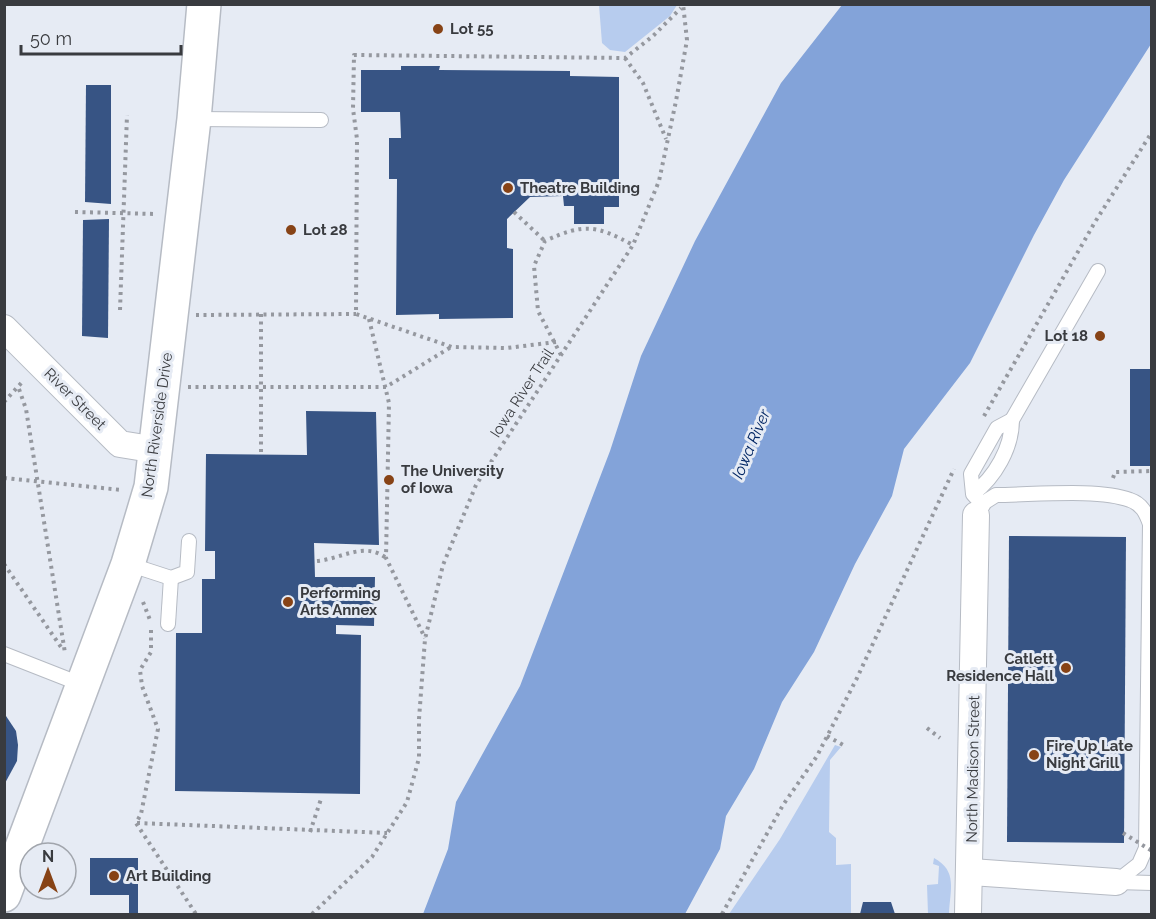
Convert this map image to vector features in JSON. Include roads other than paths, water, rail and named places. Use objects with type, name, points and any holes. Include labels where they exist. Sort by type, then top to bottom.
[{"type":"street","name":"North Riverside Drive","points":[[4,896],[128,564],[151,487],[194,119],[204,4]]},
{"type":"street","name":"River Street","points":[[4,328],[120,444],[157,450]]},
{"type":"street","name":"North Madison Street","points":[[968,915],[971,872],[977,505]]},
{"type":"street","points":[[971,872],[1116,882]]},
{"type":"lane","points":[[194,119],[321,120]]},
{"type":"lane","points":[[977,505],[1012,437],[1012,420],[1098,271]]},
{"type":"lane","points":[[977,505],[996,495],[1095,494],[1131,500],[1152,507]]},
{"type":"lane","points":[[1116,882],[1139,864],[1146,848],[1150,524],[1144,509],[1131,500]]},
{"type":"lane","points":[[128,564],[171,578],[187,572],[189,541]]},
{"type":"lane","points":[[168,624],[171,578]]},
{"type":"lane","points":[[4,654],[84,685]]},
{"type":"lane","points":[[1116,882],[1152,883]]},
{"type":"water","name":"Iowa River","points":[[842,5],[1151,5],[1151,44],[1064,180],[970,363],[904,449],[892,496],[855,564],[814,652],[782,702],[754,769],[726,816],[720,849],[685,914],[423,914],[448,849],[456,802],[520,686],[610,451],[641,356],[695,241],[781,83]]},
{"type":"place","name":"Lot 55","points":[[438,29]]},
{"type":"place","name":"Theatre Building","points":[[508,188]]},
{"type":"place","name":"Lot 28","points":[[291,230]]},
{"type":"place","name":"Lot 18","points":[[1100,336]]},
{"type":"place","name":"The University of Iowa","points":[[389,480]]},
{"type":"place","name":"Performing Arts Annex","points":[[288,602]]},
{"type":"place","name":"Catlett Residence Hall","points":[[1066,668]]},
{"type":"place","name":"Fire Up Late Night Grill","points":[[1034,755]]},
{"type":"place","name":"Art Building","points":[[114,876]]}]
